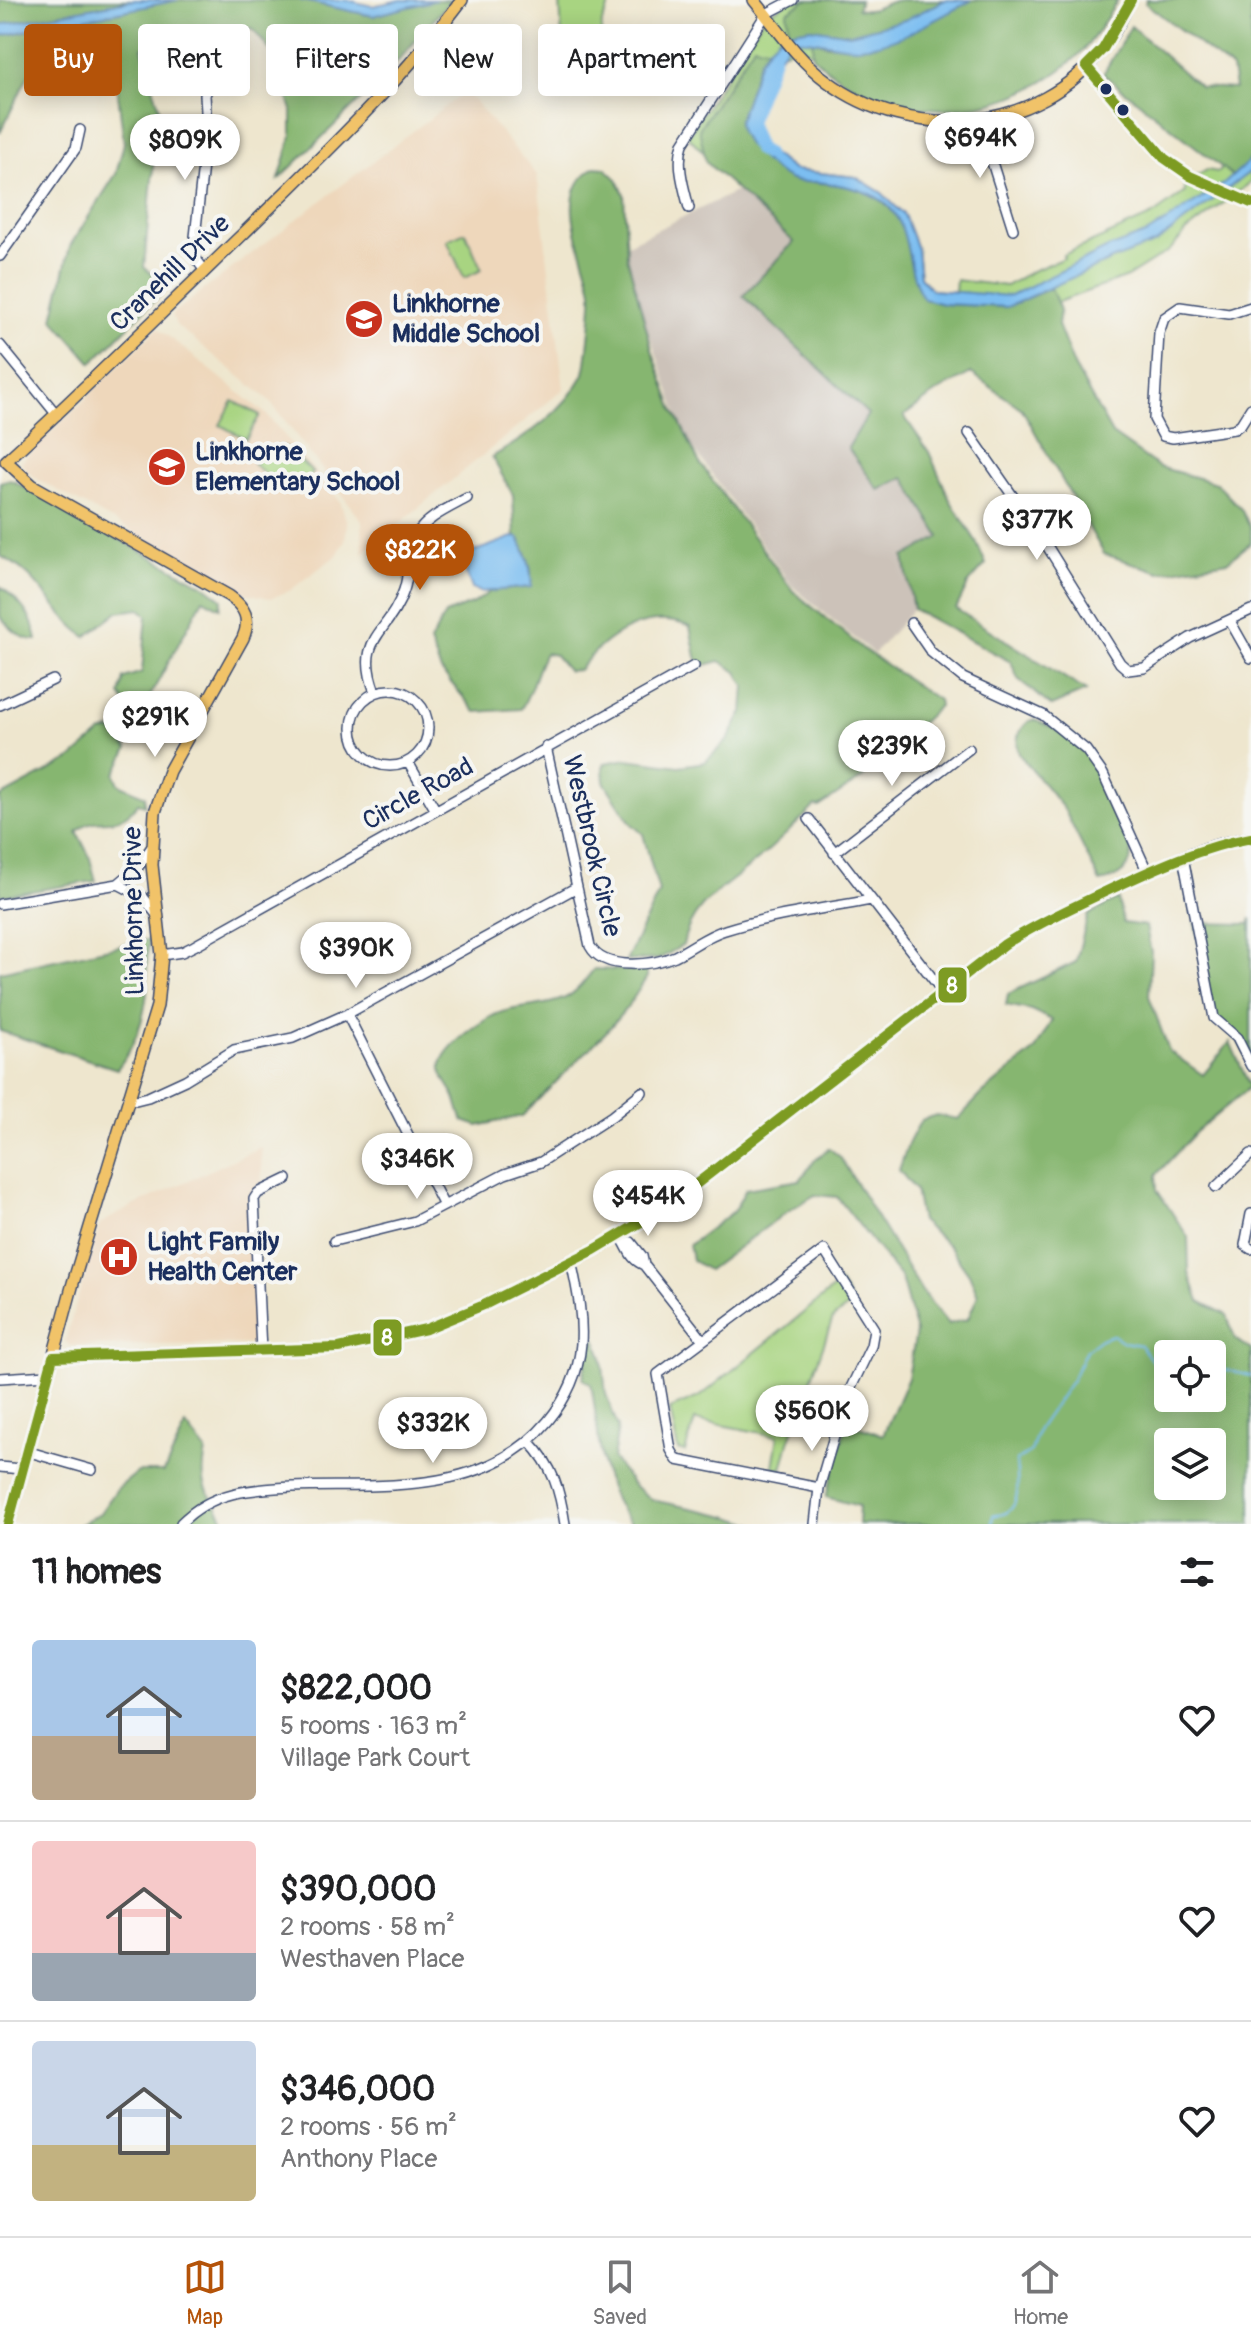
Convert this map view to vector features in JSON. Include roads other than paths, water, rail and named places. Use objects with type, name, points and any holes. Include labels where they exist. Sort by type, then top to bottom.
[{"type":"main road","name":"Cranehill Drive","points":[[3,463],[57,415],[390,87],[462,0]]},
{"type":"main road","points":[[754,0],[823,79],[873,109],[924,121],[979,121],[1009,114],[1049,96],[1103,49],[1131,0]]},
{"type":"main road","name":"Linkhorne Drive","points":[[3,463],[32,485],[229,596],[244,611],[247,623],[243,638],[169,771],[155,812],[151,848],[162,955],[157,1006],[53,1357],[8,1524]]},
{"type":"main road","points":[[53,1357],[339,1348],[426,1329],[484,1305],[622,1239],[1031,927],[1183,857],[1251,838]]},
{"type":"street","points":[[689,208],[681,175],[680,152],[683,144],[768,17],[793,0]]},
{"type":"street","points":[[1086,66],[1155,150],[1175,167],[1251,203]]},
{"type":"street","points":[[205,96],[207,129],[193,255],[205,271]]},
{"type":"street","points":[[979,121],[1013,229]]},
{"type":"street","points":[[0,256],[76,148],[80,130]]},
{"type":"street","points":[[1251,307],[1229,314],[1180,307],[1164,318],[1159,333],[1154,419],[1163,436],[1185,437],[1234,429],[1251,408]]},
{"type":"street","points":[[0,345],[57,415]]},
{"type":"street","points":[[969,433],[1044,541],[1120,663],[1128,670],[1144,668],[1190,638],[1251,610]]},
{"type":"street","points":[[375,692],[367,663],[370,646],[400,600],[417,534],[435,516],[467,498]]},
{"type":"street","points":[[1230,621],[1251,658]]},
{"type":"street","points":[[911,623],[931,652],[963,678],[1043,715],[1086,750],[1103,774],[1148,873]]},
{"type":"street","name":"Circle Road","points":[[162,955],[182,952],[194,946],[694,666]]},
{"type":"street","points":[[0,705],[53,680]]},
{"type":"street","points":[[375,692],[404,693],[423,708],[427,720],[425,744],[408,762],[398,766],[377,764],[359,752],[354,742],[352,731],[356,710],[375,692]]},
{"type":"street","name":"Westbrook Circle","points":[[546,747],[594,953],[607,961],[656,962],[723,930],[871,900]]},
{"type":"street","points":[[834,853],[969,749]]},
{"type":"street","points":[[408,762],[435,809]]},
{"type":"street","points":[[809,819],[943,992]]},
{"type":"street","points":[[0,904],[118,884],[138,867],[151,848]]},
{"type":"street","points":[[1183,857],[1214,1018],[1237,1038],[1251,1066]]},
{"type":"street","points":[[118,884],[140,895],[157,915]]},
{"type":"street","points":[[128,1097],[136,1100],[148,1097],[185,1080],[234,1050],[293,1038],[347,1014],[577,887]]},
{"type":"street","points":[[347,1014],[444,1206]]},
{"type":"street","points":[[334,1241],[415,1221],[505,1174],[541,1162],[612,1116],[642,1092]]},
{"type":"street","points":[[1216,1187],[1251,1154]]},
{"type":"street","points":[[261,1351],[254,1199],[258,1193],[287,1179]]},
{"type":"street","points":[[1251,1214],[1245,1245],[1251,1249]]},
{"type":"street","points":[[622,1239],[631,1242],[642,1256],[644,1265],[702,1339]]},
{"type":"street","points":[[815,1524],[819,1488],[844,1402],[871,1346],[874,1329],[824,1250],[658,1374],[671,1450],[677,1460],[819,1488]]},
{"type":"street","points":[[181,1523],[203,1504],[236,1491],[436,1482],[487,1468],[530,1442],[556,1412],[577,1373],[582,1350],[581,1308],[571,1261]]},
{"type":"street","points":[[0,1378],[48,1375]]},
{"type":"street","points":[[530,1442],[553,1472],[562,1499],[565,1524]]},
{"type":"street","points":[[26,1451],[92,1470]]},
{"type":"street","points":[[0,1467],[21,1469]]},
{"type":"water","points":[[133,0],[178,0],[59,24],[24,24],[24,31],[0,36],[0,25]]},
{"type":"water","points":[[300,0],[347,0],[372,6],[401,0],[436,0],[373,16]]},
{"type":"water","points":[[945,0],[972,0],[887,42],[849,47],[807,40],[790,41],[758,86],[746,125],[752,138],[793,170],[856,177],[882,193],[904,215],[917,249],[920,277],[932,290],[1010,296],[1108,248],[1148,233],[1225,183],[1251,159],[1251,171],[1156,243],[1007,307],[943,304],[924,299],[913,273],[903,230],[888,206],[854,188],[791,180],[750,147],[738,123],[760,60],[783,33],[811,28],[850,34],[905,20]]},
{"type":"water","points":[[513,537],[519,538],[526,555],[531,587],[480,592],[472,588],[466,573],[473,552]]},
{"type":"waterway","points":[[766,154],[758,149],[748,122],[773,58]]},
{"type":"waterway","points":[[992,1524],[993,1515],[1003,1514],[1014,1504],[1018,1488],[1016,1461],[1031,1452],[1038,1429],[1072,1380],[1086,1350],[1113,1335],[1124,1342],[1140,1345],[1154,1364]]},
{"type":"waterway","points":[[1226,1370],[1251,1376]]},
{"type":"place","name":"Linkhorne Middle School","points":[[364,319]]},
{"type":"place","name":"Linkhorne Elementary School","points":[[167,467]]},
{"type":"place","name":"Light Family Health Center","points":[[119,1257]]}]
